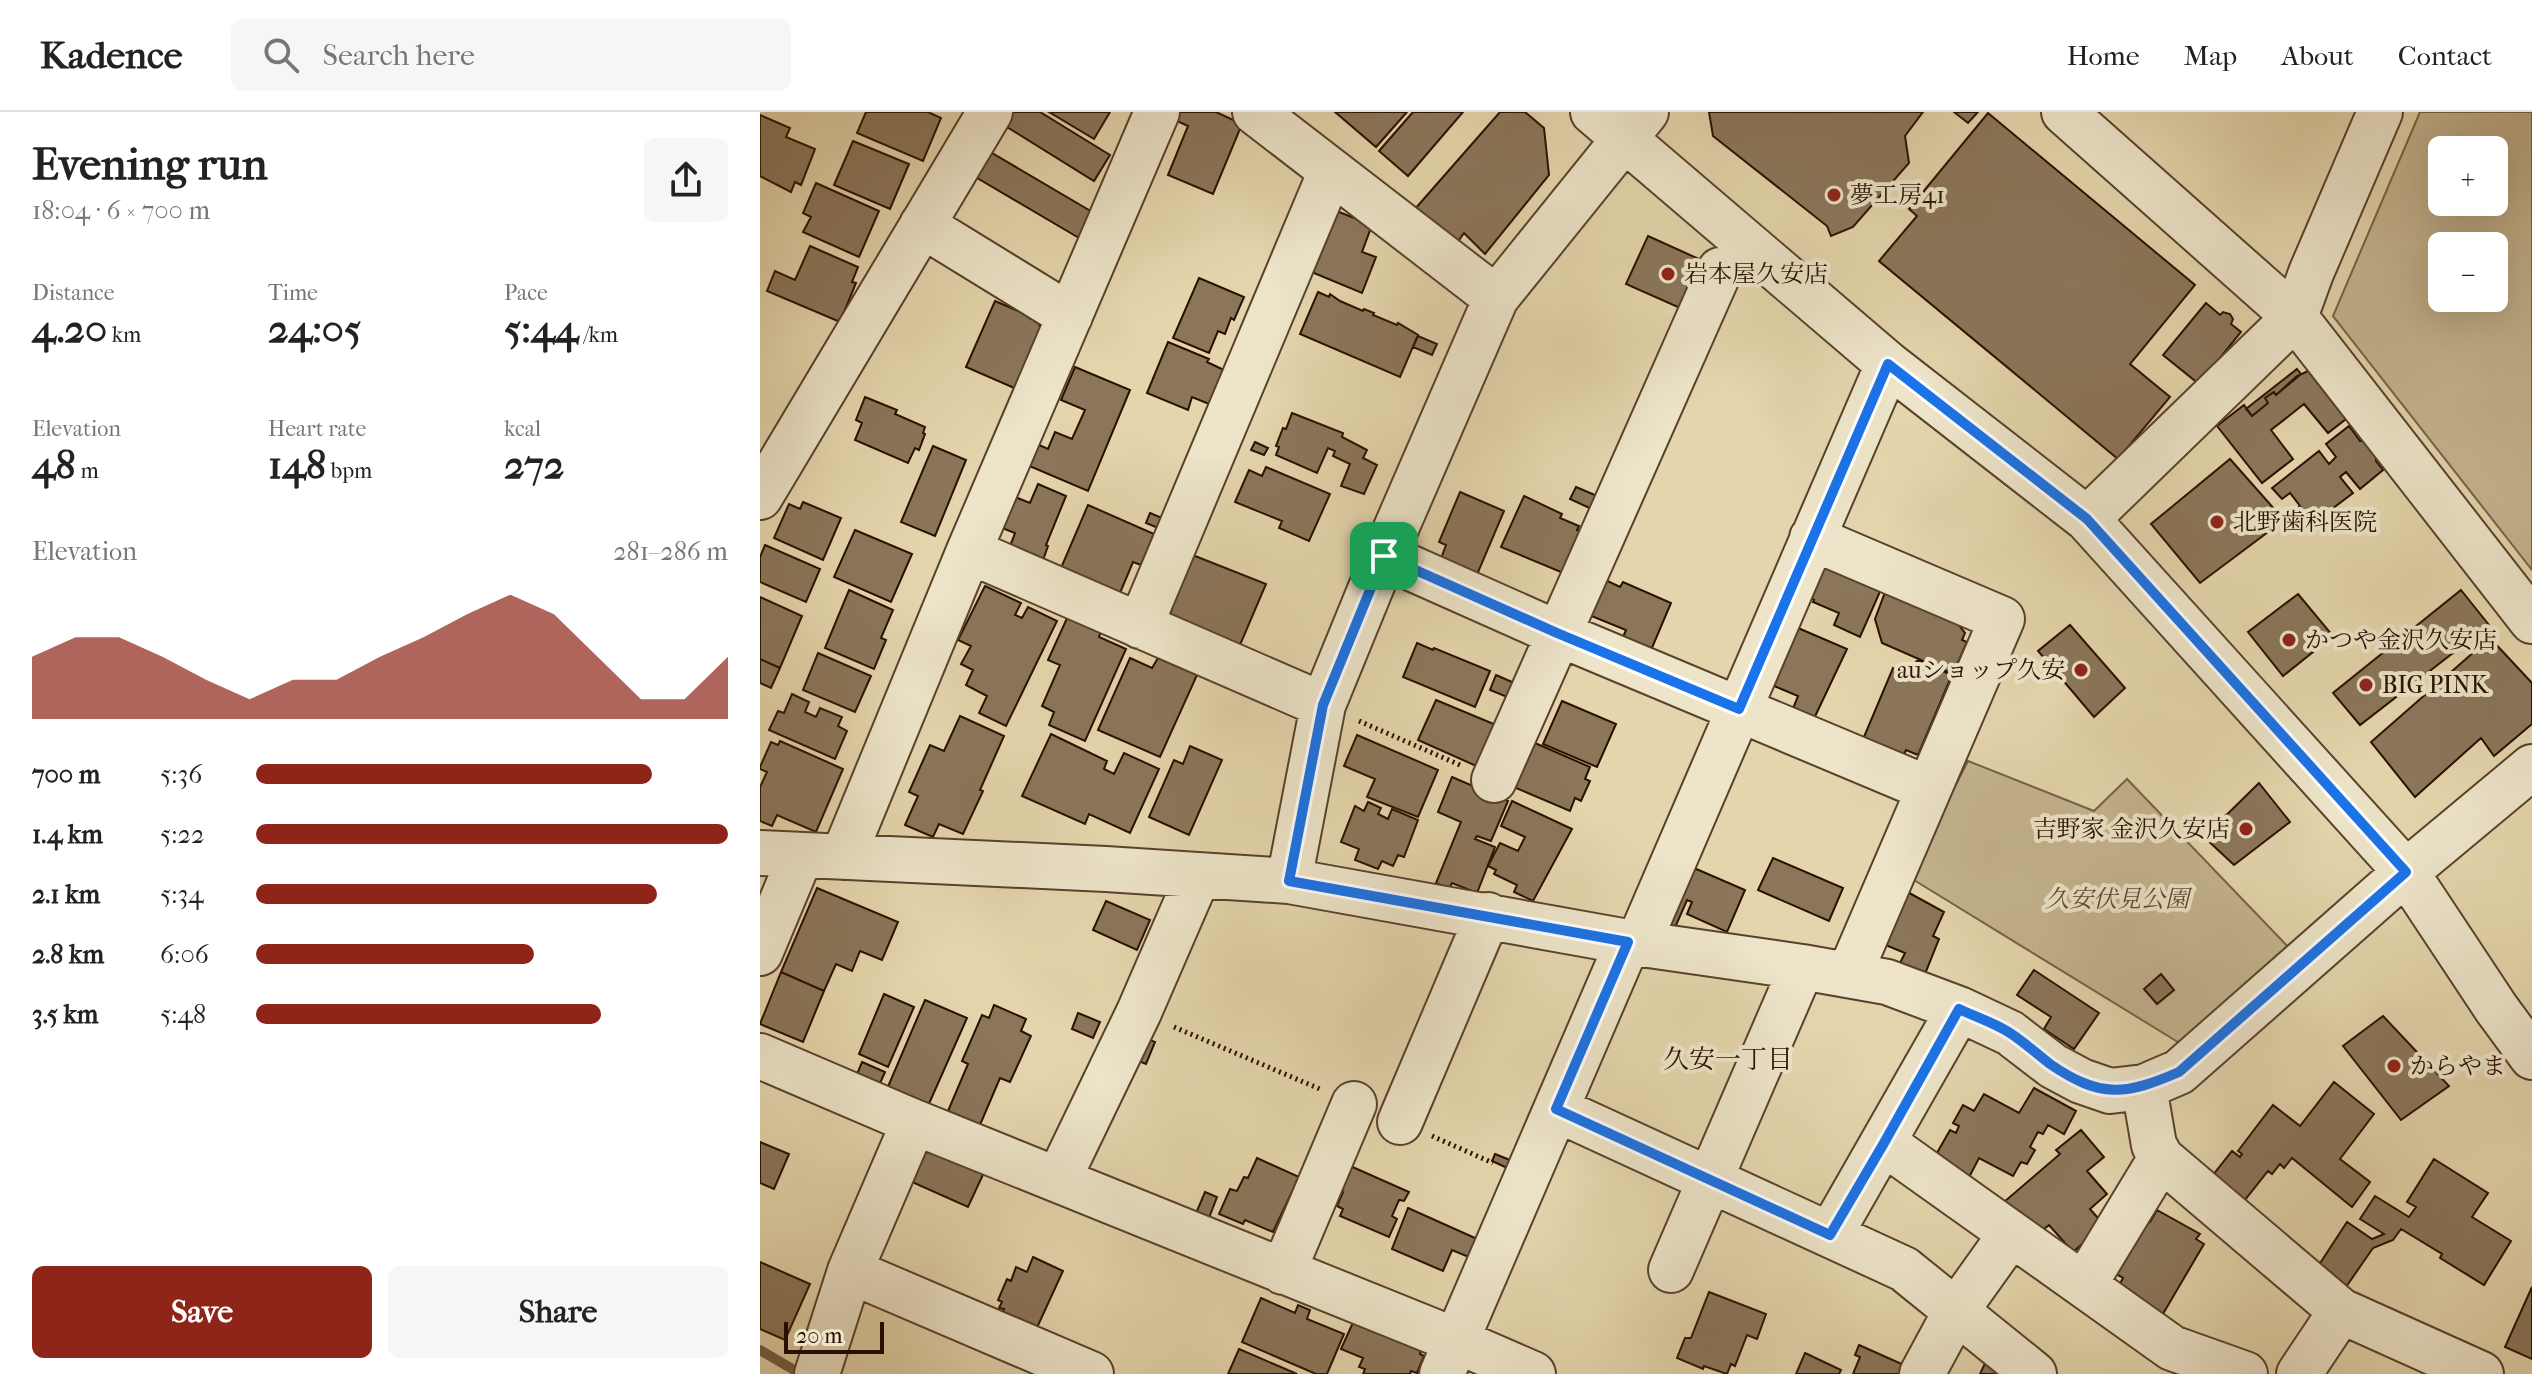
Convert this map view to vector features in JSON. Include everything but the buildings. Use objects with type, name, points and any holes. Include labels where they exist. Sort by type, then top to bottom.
[{"type":"street","points":[[760,497],[990,112]]},
{"type":"street","points":[[760,953],[802,855],[969,551],[1157,112]]},
{"type":"street","points":[[1255,112],[1496,298]]},
{"type":"street","points":[[2064,112],[2295,317],[2532,621]]},
{"type":"street","points":[[2087,519],[2295,317],[2380,112]]},
{"type":"street","points":[[1289,881],[1323,705],[1496,298],[1621,120],[1888,364],[2087,519],[2406,872],[2532,1057]]},
{"type":"street","points":[[1140,626],[1331,171]]},
{"type":"street","points":[[922,225],[1070,316]]},
{"type":"street","points":[[1494,780],[1720,270]]},
{"type":"street","points":[[1450,1357],[1556,1109],[1739,709],[1888,364]]},
{"type":"street","points":[[1812,538],[2002,619],[1849,975]]},
{"type":"street","points":[[969,551],[1323,705]]},
{"type":"street","points":[[1384,556],[1557,633],[1929,789]]},
{"type":"street","points":[[802,855],[1289,881],[1633,943],[1849,975],[1887,982],[1959,1009],[2010,1033],[2053,1066],[2081,1081],[2110,1091],[2144,1087],[2179,1072],[2406,872],[2532,767]]},
{"type":"street","points":[[1058,1180],[1194,876]]},
{"type":"street","points":[[1400,1122],[1488,915]]},
{"type":"street","points":[[1671,1270],[1802,967]]},
{"type":"street","points":[[1830,1235],[1959,1009]]},
{"type":"street","points":[[760,1056],[1283,1272],[1450,1357],[1533,1374]]},
{"type":"street","points":[[2144,1087],[2154,1145],[2161,1158],[2341,1311],[2481,1374]]},
{"type":"street","points":[[1283,1272],[1354,1104]]},
{"type":"street","points":[[1556,1109],[1904,1269],[2034,1374]]},
{"type":"street","points":[[817,1374],[850,1271],[914,1122]]},
{"type":"street","points":[[1884,1143],[2084,1285],[2166,1361],[2245,1374]]},
{"type":"street","points":[[2084,1285],[2161,1158]]},
{"type":"street","points":[[1922,1374],[1956,1311],[2011,1234]]},
{"type":"street","points":[[850,1271],[1091,1374]]},
{"type":"street","points":[[2299,1374],[2341,1311]]},
{"type":"path","points":[[1323,705],[1494,780]]},
{"type":"green space","points":[[2420,112],[2532,112],[2532,570],[2333,316]]},
{"type":"green space","name":"久安伏見公園","points":[[1968,761],[2094,811],[2127,779],[2293,952],[2186,1047],[1909,877]]},
{"type":"waterway","points":[[760,1350],[801,1374]]},
{"type":"place","name":"夢工房41","points":[[1834,195]]},
{"type":"place","name":"岩本屋久安店","points":[[1668,274]]},
{"type":"place","name":"北野歯科医院","points":[[2217,522]]},
{"type":"place","name":"かつや金沢久安店","points":[[2289,640]]},
{"type":"place","name":"auショップ久安","points":[[2081,670]]},
{"type":"place","name":"BIG PINK","points":[[2366,685]]},
{"type":"place","name":"吉野家 金沢久安店","points":[[2246,829]]},
{"type":"place","name":"からやま","points":[[2394,1066]]},
{"type":"district","name":"久安一丁目","points":[[1728,1059]]},
{"type":"route","points":[[1888,364],[2087,519],[2406,872],[2179,1072],[2144,1087],[2110,1091],[2081,1081],[2053,1066],[2010,1033],[1959,1009],[1830,1235],[1556,1109],[1628,942],[1289,881],[1323,705],[1384,556],[1739,709],[1888,364]]}]
